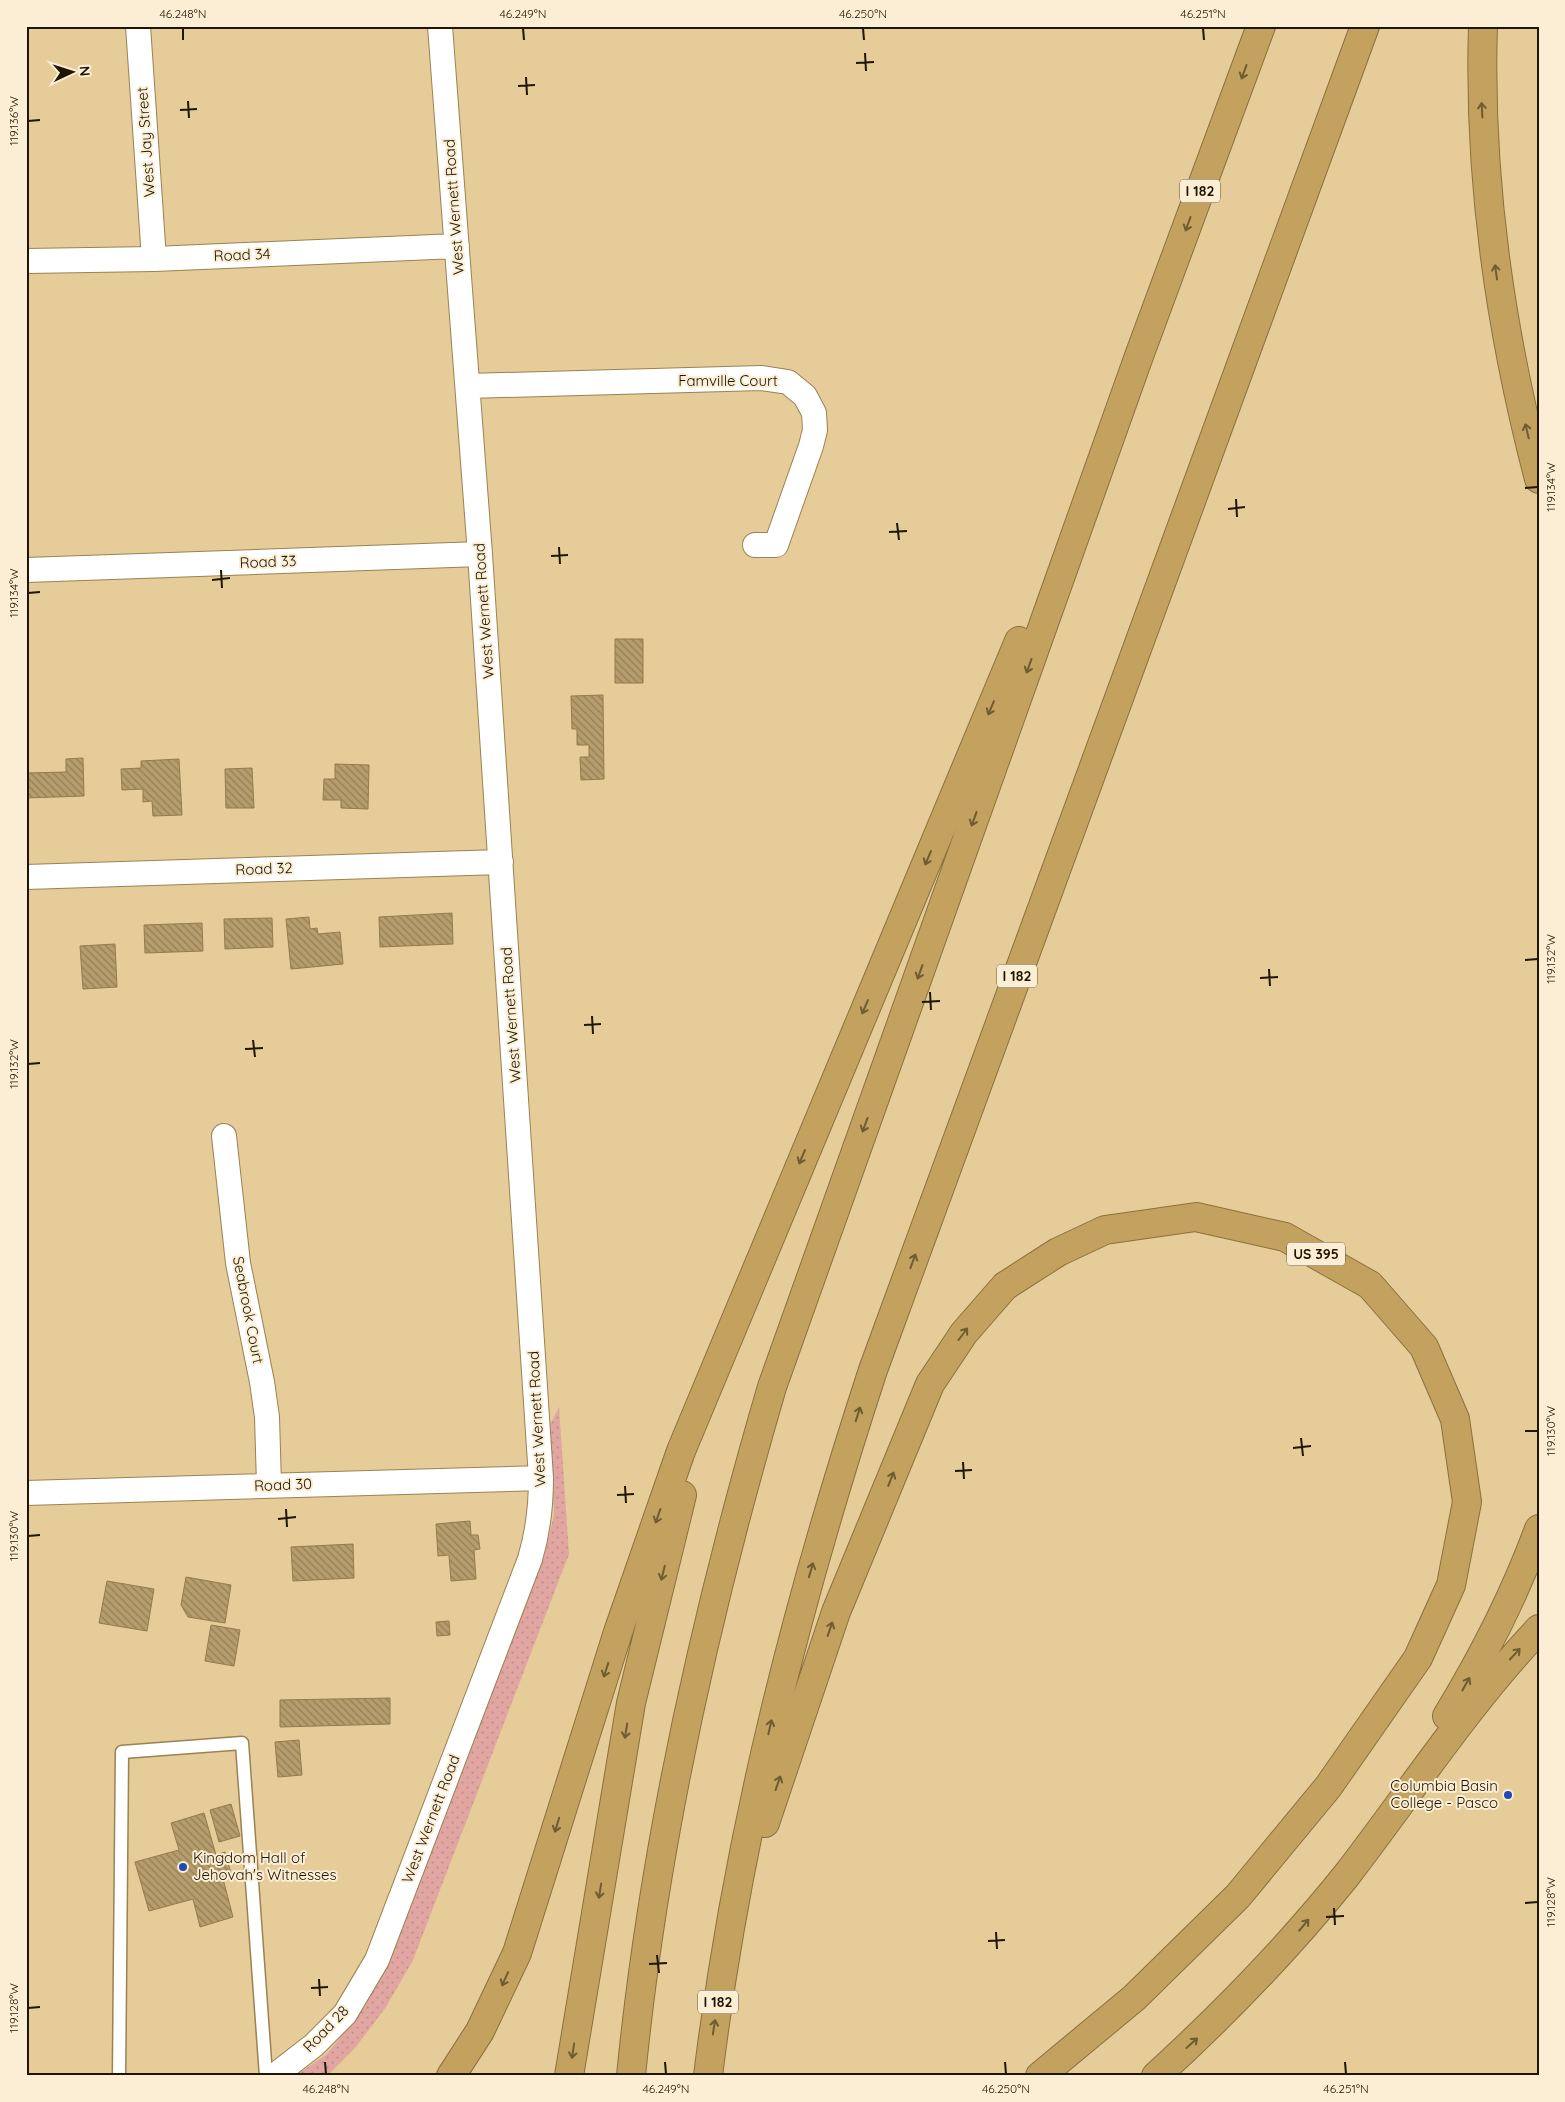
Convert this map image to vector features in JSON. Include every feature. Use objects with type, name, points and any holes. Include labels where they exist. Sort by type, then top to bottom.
[{"type":"highway","name":"I 182","points":[[631,2076],[646,1951],[664,1837],[686,1723],[716,1591],[772,1387],[1139,356],[1261,26]]},
{"type":"highway","name":"I 182","points":[[708,2076],[729,1929],[770,1731],[804,1591],[837,1480],[873,1370],[1364,26]]},
{"type":"highway","points":[[1482,26],[1481,86],[1490,223],[1500,298],[1516,381],[1539,479]]},
{"type":"highway","points":[[451,2076],[480,2031],[516,1953],[618,1632],[681,1451],[712,1372],[1139,356]]},
{"type":"highway","name":"US 395","points":[[729,1929],[836,1612],[930,1384],[964,1333],[1006,1286],[1058,1252],[1105,1230],[1196,1217],[1285,1237],[1370,1285],[1424,1347],[1455,1419],[1467,1502],[1452,1585],[1418,1658],[1328,1787],[1238,1896],[1134,1998],[1040,2076]]},
{"type":"highway","points":[[570,2076],[631,1703],[712,1372]]},
{"type":"highway","points":[[1389,1818],[1496,1627],[1527,1561],[1539,1529]]},
{"type":"highway","points":[[1156,2076],[1203,2033],[1255,1981],[1346,1876],[1503,1667],[1539,1628]]},
{"type":"street","name":"West Jay Street","points":[[138,26],[154,259]]},
{"type":"street","name":"West Wernett Road","points":[[370,1974],[530,1560],[540,1514],[541,1478],[501,862],[468,386],[440,26]]},
{"type":"street","name":"Road 34","points":[[26,261],[154,259],[457,246]]},
{"type":"street","name":"Famville Court","points":[[468,386],[762,378],[788,382],[805,396],[814,413],[815,430],[776,545],[755,545]]},
{"type":"street","name":"Road 33","points":[[26,570],[480,554]]},
{"type":"street","name":"Road 32","points":[[26,877],[501,862]]},
{"type":"street","name":"Seabrook Court","points":[[224,1136],[238,1263],[262,1382],[266,1417],[269,1485]]},
{"type":"street","name":"Road 30","points":[[26,1493],[541,1478]]},
{"type":"street","name":"Road 28","points":[[274,2076],[314,2045],[345,2014],[370,1974]]},
{"type":"lane","points":[[119,2076],[122,1752],[242,1743],[266,2076]]},
{"type":"shaded area","points":[[559,1407],[569,1554],[413,1960],[386,2007],[355,2048],[327,2076],[295,2076],[327,2054],[364,2008],[389,1962],[544,1556],[554,1515],[550,1425]]},
{"type":"building","points":[[615,639],[643,639],[643,683],[615,683]]},
{"type":"building","points":[[603,695],[604,779],[581,780],[580,757],[589,757],[589,745],[577,745],[577,729],[572,729],[571,696]]},
{"type":"building","points":[[83,758],[84,796],[26,798],[26,773],[66,772],[66,759]]},
{"type":"building","points":[[179,759],[182,815],[153,816],[152,801],[143,802],[143,789],[122,790],[121,769],[141,768],[141,761]]},
{"type":"building","points":[[335,764],[369,765],[368,809],[341,808],[341,800],[323,800],[324,779],[335,779]]},
{"type":"building","points":[[252,768],[254,808],[226,808],[225,769]]},
{"type":"building","points":[[452,913],[453,944],[380,947],[379,917]]},
{"type":"building","points":[[309,917],[310,929],[317,928],[318,934],[340,932],[343,964],[291,969],[286,919]]},
{"type":"building","points":[[272,918],[273,947],[225,949],[224,919]]},
{"type":"building","points":[[202,923],[203,951],[145,953],[144,925]]},
{"type":"building","points":[[115,944],[117,987],[83,989],[80,946]]},
{"type":"building","points":[[470,1521],[471,1535],[478,1535],[480,1549],[474,1550],[476,1579],[451,1581],[449,1555],[438,1556],[436,1524]]},
{"type":"building","points":[[353,1544],[354,1578],[293,1581],[291,1547]]},
{"type":"building","points":[[186,1577],[231,1585],[225,1623],[188,1617],[181,1605]]},
{"type":"building","points":[[107,1581],[154,1589],[147,1631],[99,1623]]},
{"type":"building","points":[[449,1621],[450,1635],[437,1636],[436,1622]]},
{"type":"building","points":[[211,1625],[240,1630],[234,1666],[205,1661]]},
{"type":"building","points":[[390,1698],[390,1724],[280,1727],[280,1700]]},
{"type":"building","points":[[299,1740],[302,1775],[278,1777],[275,1742]]},
{"type":"building","points":[[231,1804],[240,1836],[219,1842],[210,1810]]},
{"type":"building","name":"Kingdom Hall of Jehovah's Witnesses","points":[[204,1813],[216,1855],[225,1852],[231,1873],[222,1875],[233,1917],[200,1927],[193,1899],[149,1911],[135,1862],[179,1850],[171,1823]]},
{"type":"place","name":"Columbia Basin College - Pasco","points":[[1508,1795]]},
{"type":"place","name":"Kingdom Hall of Jehovah's Witnesses","points":[[183,1867]]}]
